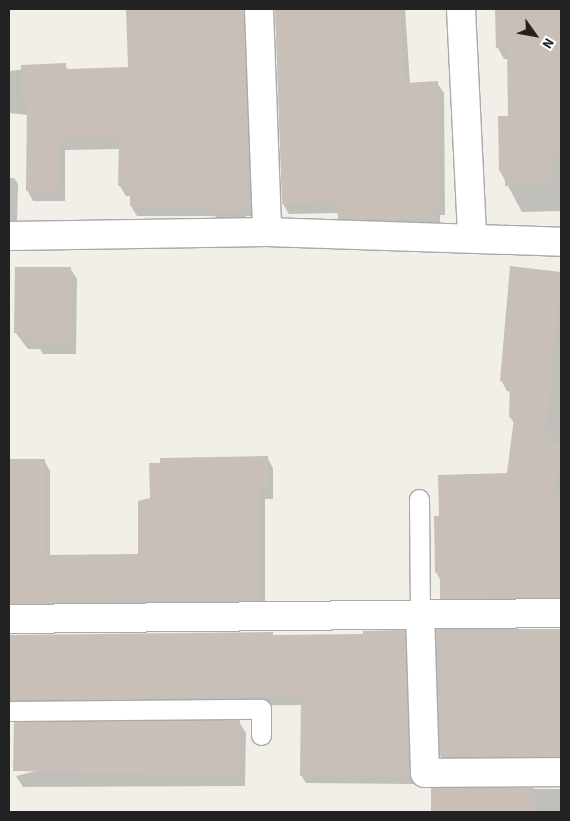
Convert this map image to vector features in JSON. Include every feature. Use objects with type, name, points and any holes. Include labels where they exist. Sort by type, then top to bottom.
[{"type":"street","points":[[259,9],[267,232]]},
{"type":"street","points":[[461,9],[472,238]]},
{"type":"street","points":[[9,236],[267,232],[561,242]]},
{"type":"street","points":[[9,619],[420,613],[561,613]]},
{"type":"street","points":[[420,613],[425,773],[561,772]]},
{"type":"lane","points":[[419,499],[420,613]]},
{"type":"lane","points":[[9,711],[261,710],[261,735]]},
{"type":"building","points":[[126,9],[244,9],[250,205],[241,205],[241,211],[210,211],[210,206],[130,206],[130,186],[118,186],[119,138],[59,139],[59,191],[26,191],[27,100],[21,101],[21,65],[66,63],[66,69],[128,67]]},
{"type":"building","points":[[275,9],[400,9],[405,83],[438,81],[439,205],[434,205],[434,218],[338,219],[337,202],[282,204]]},
{"type":"building","points":[[495,9],[561,9],[561,151],[550,151],[550,185],[505,186],[505,171],[499,171],[498,116],[508,116],[507,48],[496,48]]},
{"type":"building","points":[[510,266],[561,272],[546,434],[553,435],[552,443],[561,444],[554,497],[561,497],[561,597],[440,599],[440,573],[435,573],[434,516],[439,516],[438,475],[507,473],[514,418],[509,417],[510,382],[500,381]]},
{"type":"building","points":[[15,267],[71,267],[70,343],[35,343],[35,338],[21,338],[21,333],[14,333]]},
{"type":"building","points":[[268,456],[268,488],[260,488],[259,601],[9,603],[9,459],[45,459],[45,555],[138,554],[138,501],[150,498],[149,463],[160,463],[160,458]]},
{"type":"building","points":[[436,629],[561,629],[561,756],[436,756]]},
{"type":"building","points":[[405,630],[410,777],[300,776],[301,697],[13,700],[13,694],[9,694],[9,635],[273,632],[273,635],[363,634],[363,631]]},
{"type":"building","points":[[14,716],[240,720],[239,775],[13,771]]},
{"type":"building","points":[[431,788],[534,788],[534,812],[431,812]]}]
